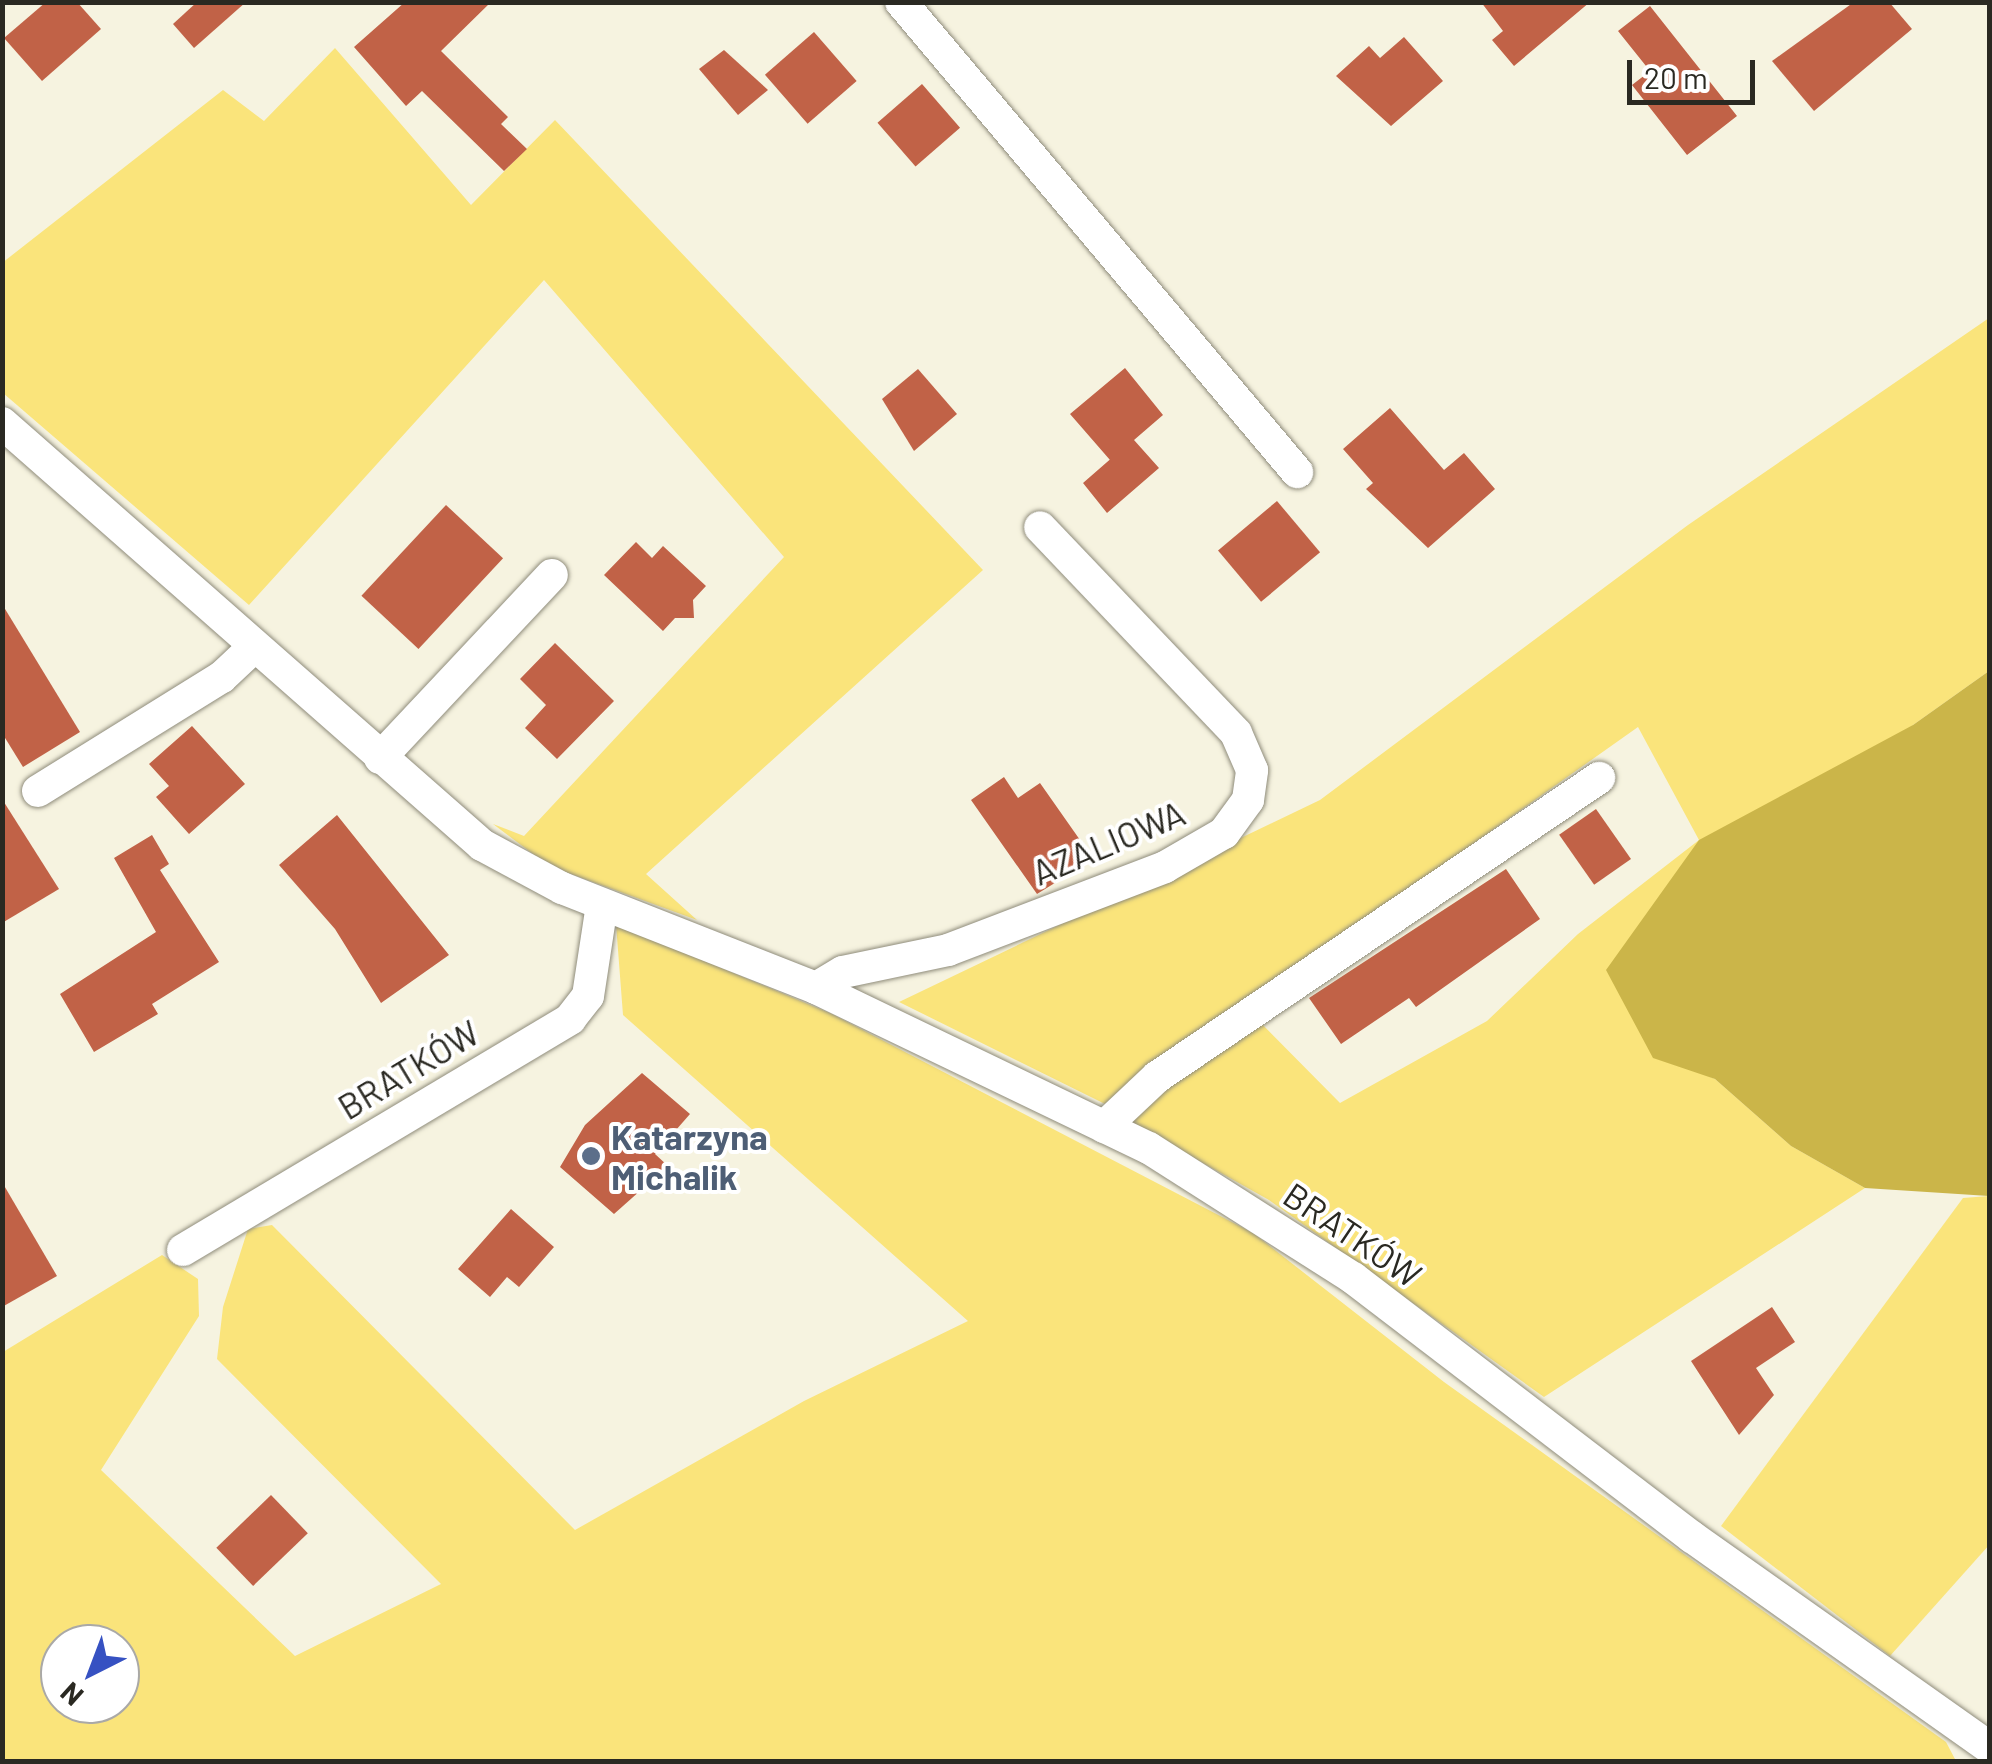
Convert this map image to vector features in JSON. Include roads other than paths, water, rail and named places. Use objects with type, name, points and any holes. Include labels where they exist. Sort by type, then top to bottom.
[{"type":"street","points":[[901,2],[1297,472]]},
{"type":"street","name":"BRATKÓW","points":[[2,423],[482,844],[602,905],[816,988],[1104,1127],[1353,1278],[1692,1537],[1990,1748]]},
{"type":"street","name":"AZALIOWA","points":[[816,988],[843,972],[948,950],[1165,866],[1224,833],[1248,800],[1252,770],[1236,733],[1040,527]]},
{"type":"street","points":[[380,758],[552,576]]},
{"type":"street","points":[[38,791],[222,677],[255,646]]},
{"type":"street","points":[[1104,1127],[1158,1078],[1599,778]]},
{"type":"street","name":"BRATKÓW","points":[[183,1250],[570,1018],[588,996],[602,905]]},
{"type":"place","name":"Katarzyna Michalik","points":[[591,1156]]}]
